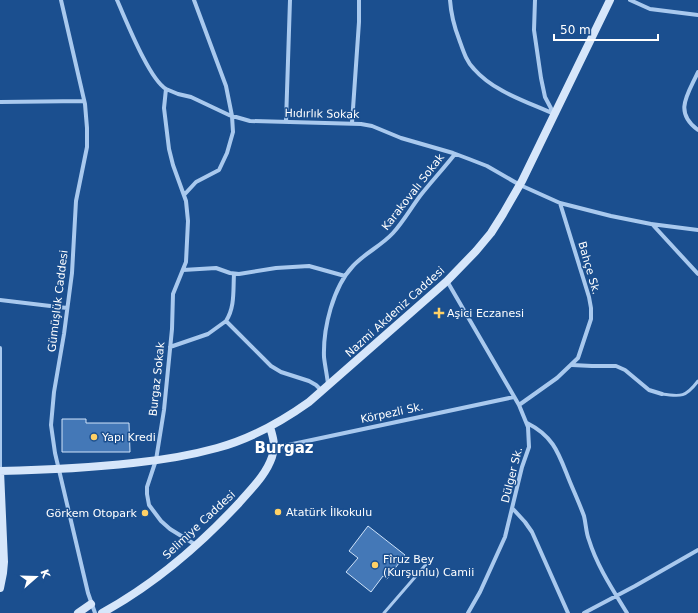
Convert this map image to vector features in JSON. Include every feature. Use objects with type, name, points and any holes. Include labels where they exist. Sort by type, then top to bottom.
[{"type":"street","name":"Gümüşlük Caddesi","points":[[61,0],[84,101],[87,128],[87,147],[76,201],[72,267],[54,392],[51,425],[52,439],[59,470],[91,604],[95,613]]},
{"type":"street","points":[[117,0],[146,63],[156,79],[166,89]]},
{"type":"street","points":[[184,195],[196,182],[219,170],[223,163],[233,132],[232,116],[226,86],[194,0]]},
{"type":"street","points":[[286,122],[290,0]]},
{"type":"street","points":[[352,123],[359,22],[359,0]]},
{"type":"street","points":[[450,0],[455,27],[466,57],[473,69],[484,80],[502,91],[554,114]]},
{"type":"street","points":[[535,0],[534,30],[541,78],[545,97],[554,114]]},
{"type":"street","name":"Nazmi Akdeniz Caddesi","points":[[0,471],[59,470],[181,458],[218,448],[270,427],[289,416],[326,389],[447,281],[476,251],[490,233],[520,185],[610,0]]},
{"type":"street","points":[[630,0],[650,9],[698,15]]},
{"type":"street","points":[[698,72],[685,100],[684,108],[685,116],[698,130]]},
{"type":"street","name":"Hıdırlık Sokak","points":[[166,89],[191,97],[232,116],[254,122],[352,123],[372,126],[401,138],[455,154],[487,166],[520,185],[560,203],[651,224],[693,229],[698,231]]},
{"type":"street","name":"Burgaz Sokak","points":[[166,89],[164,108],[169,149],[188,210],[187,250],[183,270],[174,288],[172,328],[164,410],[156,460],[147,488],[150,505],[161,521],[170,529],[196,545]]},
{"type":"street","points":[[0,102],[84,101]]},
{"type":"street","name":"Karakovalı Sokak","points":[[326,389],[324,356],[327,326],[339,285],[362,257],[387,240],[420,196],[455,154]]},
{"type":"street","name":"Bahçe Sk.","points":[[519,405],[557,378],[578,358],[591,320],[589,297],[560,203]]},
{"type":"street","points":[[651,224],[698,274]]},
{"type":"street","points":[[183,270],[209,267],[234,274],[252,273],[276,268],[309,266],[345,276]]},
{"type":"street","points":[[170,347],[208,334],[226,321],[232,309],[234,274]]},
{"type":"street","name":"Dülger Sk.","points":[[447,281],[519,405],[527,423],[530,438],[529,447],[522,467],[505,537],[493,566],[468,613]]},
{"type":"street","points":[[0,300],[67,308]]},
{"type":"street","points":[[226,321],[271,366],[282,372],[309,381],[326,389]]},
{"type":"street","points":[[0,348],[0,471],[4,562],[0,588]]},
{"type":"street","points":[[572,365],[616,366],[625,370],[649,390],[662,394]]},
{"type":"street","name":"Körpezli Sk.","points":[[274,448],[514,396]]},
{"type":"street","points":[[527,423],[538,428],[548,437],[557,449],[584,516],[589,540],[627,613]]},
{"type":"street","name":"Selimiye Caddesi","points":[[102,613],[122,602],[174,564],[227,516],[256,485],[267,468],[274,448],[270,427]]},
{"type":"street","points":[[513,509],[532,532],[568,613]]},
{"type":"street","points":[[584,613],[698,550]]},
{"type":"street","points":[[78,613],[91,604]]},
{"type":"lane","points":[[662,394],[678,396],[685,394],[698,381]]},
{"type":"lane","points":[[384,613],[429,561]]},
{"type":"building","points":[[62,419],[86,419],[86,423],[129,423],[130,452],[62,452]]},
{"type":"building","name":"Fîruz Bey (Kurşunlu) Camii","points":[[368,526],[405,555],[387,579],[383,576],[371,592],[346,572],[358,558],[349,551]]},
{"type":"place","name":"Aşici Eczanesi","points":[[439,313]]},
{"type":"place","name":"Yapı Kredi","points":[[94,437]]},
{"type":"place","name":"Atatürk İlkokulu","points":[[278,512]]},
{"type":"place","name":"Görkem Otopark","points":[[145,513]]},
{"type":"place","name":"Fîruz Bey (Kurşunlu) Camii","points":[[375,565]]},
{"type":"district","name":"Burgaz","points":[[284,448]]}]
